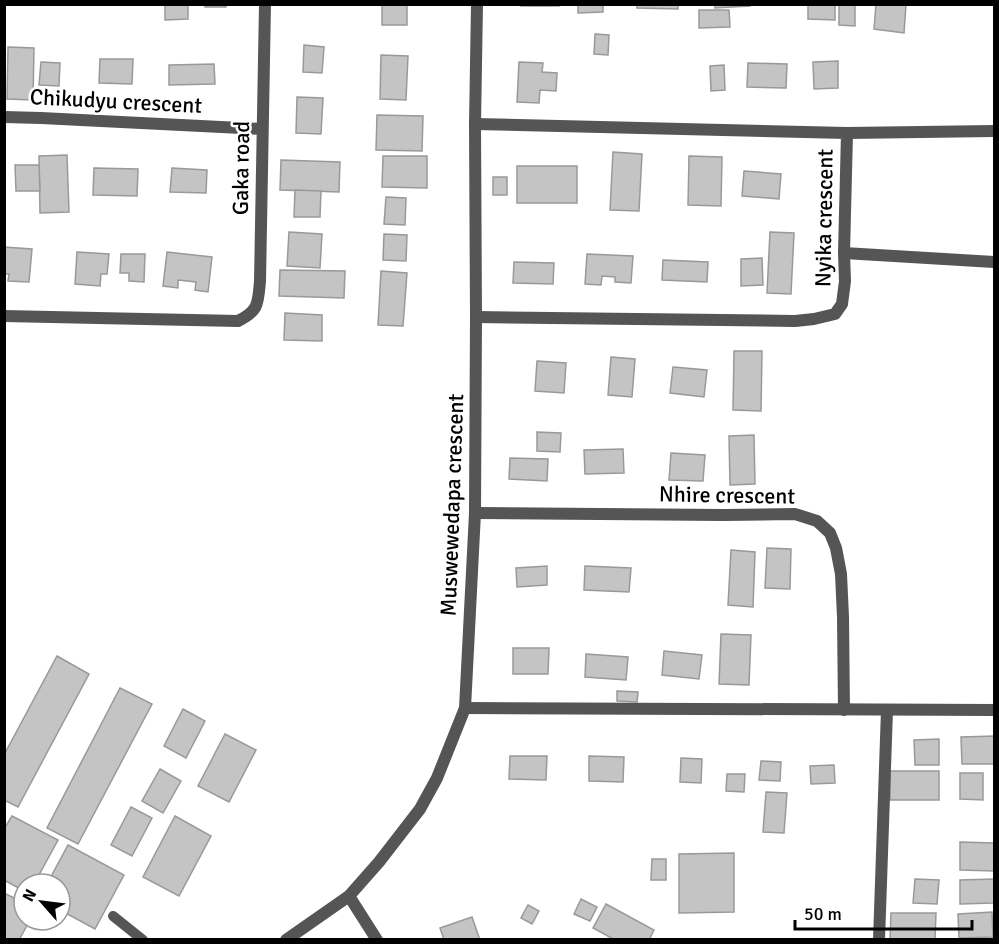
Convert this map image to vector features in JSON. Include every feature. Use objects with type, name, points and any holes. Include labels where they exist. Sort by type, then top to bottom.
[{"type":"street","name":"Gaka road","points":[[4,316],[238,321],[250,316],[258,305],[260,281],[265,4]]},
{"type":"street","name":"Muswewedapa crescent","points":[[286,939],[349,896],[380,862],[420,809],[437,778],[465,708],[475,513],[477,4]]},
{"type":"street","name":"Chikudyu crescent","points":[[4,117],[262,129]]},
{"type":"street","name":"Nyika crescent","points":[[475,124],[846,133],[845,281],[842,304],[835,314],[795,321],[476,317]]},
{"type":"street","points":[[846,133],[994,131]]},
{"type":"street","points":[[844,253],[994,262]]},
{"type":"street","name":"Nhire crescent","points":[[475,513],[795,514],[817,521],[830,533],[836,548],[841,574],[844,710]]},
{"type":"street","points":[[465,708],[994,710]]},
{"type":"street","points":[[879,939],[887,710]]},
{"type":"street","points":[[349,896],[377,939]]},
{"type":"lane","points":[[112,916],[143,939]]},
{"type":"building","points":[[165,4],[188,4],[188,19],[165,20]]},
{"type":"building","points":[[205,4],[226,4],[226,7],[205,7]]},
{"type":"building","points":[[382,4],[407,4],[407,25],[382,25]]},
{"type":"building","points":[[521,4],[559,4],[559,6],[521,6]]},
{"type":"building","points":[[578,4],[603,4],[603,12],[578,13]]},
{"type":"building","points":[[637,4],[678,4],[678,9],[637,8]]},
{"type":"building","points":[[715,4],[750,4],[750,6],[715,8]]},
{"type":"building","points":[[808,4],[835,4],[835,20],[808,19]]},
{"type":"building","points":[[839,4],[855,4],[855,26],[839,25]]},
{"type":"building","points":[[876,4],[906,4],[904,33],[874,29]]},
{"type":"building","points":[[699,10],[729,10],[730,27],[699,28]]},
{"type":"building","points":[[595,34],[609,35],[608,55],[594,54]]},
{"type":"building","points":[[304,45],[324,47],[322,73],[303,72]]},
{"type":"building","points":[[8,47],[34,48],[33,100],[7,99]]},
{"type":"building","points":[[381,55],[408,56],[406,100],[380,99]]},
{"type":"building","points":[[100,59],[133,59],[132,84],[99,83]]},
{"type":"building","points":[[838,61],[838,88],[814,89],[813,62]]},
{"type":"building","points":[[41,62],[60,63],[59,86],[39,85]]},
{"type":"building","points":[[519,62],[543,63],[542,72],[557,73],[556,91],[540,90],[539,103],[517,102]]},
{"type":"building","points":[[748,63],[787,64],[786,88],[747,87]]},
{"type":"building","points":[[214,64],[215,84],[169,85],[169,65]]},
{"type":"building","points":[[724,65],[725,90],[711,91],[710,66]]},
{"type":"building","points":[[297,97],[323,98],[321,134],[296,133]]},
{"type":"building","points":[[377,115],[423,116],[422,151],[376,150]]},
{"type":"building","points":[[613,152],[642,154],[639,211],[610,210]]},
{"type":"building","points":[[67,155],[69,212],[40,213],[39,156]]},
{"type":"building","points":[[383,156],[427,156],[427,188],[382,187]]},
{"type":"building","points":[[689,156],[722,157],[721,206],[688,205]]},
{"type":"building","points":[[281,160],[340,162],[339,192],[280,190]]},
{"type":"building","points":[[15,165],[39,165],[40,191],[16,191]]},
{"type":"building","points":[[517,166],[577,166],[577,203],[517,203]]},
{"type":"building","points":[[94,168],[138,169],[137,196],[93,195]]},
{"type":"building","points":[[172,168],[207,170],[206,193],[170,192]]},
{"type":"building","points":[[744,171],[781,174],[779,199],[742,196]]},
{"type":"building","points":[[493,177],[507,177],[507,195],[493,195]]},
{"type":"building","points":[[295,190],[321,191],[320,217],[294,217]]},
{"type":"building","points":[[386,197],[406,198],[405,225],[384,224]]},
{"type":"building","points":[[289,232],[322,234],[320,268],[287,266]]},
{"type":"building","points":[[770,232],[794,233],[791,294],[767,293]]},
{"type":"building","points":[[384,234],[407,235],[406,261],[383,260]]},
{"type":"building","points":[[4,247],[32,249],[29,282],[8,281],[9,274],[4,274]]},
{"type":"building","points":[[77,252],[109,254],[107,274],[101,274],[100,286],[75,284]]},
{"type":"building","points":[[167,252],[212,257],[208,292],[195,290],[196,282],[178,280],[178,288],[163,286]]},
{"type":"building","points":[[121,254],[145,254],[144,282],[129,281],[129,273],[120,273]]},
{"type":"building","points":[[587,254],[633,256],[631,283],[615,282],[615,277],[602,276],[601,285],[585,284]]},
{"type":"building","points":[[762,258],[763,285],[741,286],[741,259]]},
{"type":"building","points":[[663,260],[708,262],[707,282],[662,280]]},
{"type":"building","points":[[514,262],[554,263],[553,284],[513,283]]},
{"type":"building","points":[[280,270],[345,271],[344,298],[279,296]]},
{"type":"building","points":[[381,271],[407,273],[403,326],[378,325]]},
{"type":"building","points":[[285,313],[322,315],[322,341],[284,340]]},
{"type":"building","points":[[734,351],[762,351],[761,411],[733,410]]},
{"type":"building","points":[[611,357],[635,359],[632,397],[608,395]]},
{"type":"building","points":[[537,361],[566,363],[564,393],[535,391]]},
{"type":"building","points":[[673,367],[707,370],[704,397],[670,393]]},
{"type":"building","points":[[537,432],[561,433],[560,452],[537,451]]},
{"type":"building","points":[[754,435],[755,484],[730,485],[729,436]]},
{"type":"building","points":[[623,449],[624,473],[585,474],[584,450]]},
{"type":"building","points":[[671,453],[705,455],[703,481],[669,480]]},
{"type":"building","points":[[510,458],[548,459],[547,481],[509,479]]},
{"type":"building","points":[[767,548],[791,549],[790,589],[765,588]]},
{"type":"building","points":[[731,550],[755,552],[753,607],[728,605]]},
{"type":"building","points":[[547,566],[547,585],[517,587],[516,568]]},
{"type":"building","points":[[585,566],[631,568],[629,592],[584,590]]},
{"type":"building","points":[[721,634],[751,635],[749,685],[719,684]]},
{"type":"building","points":[[513,648],[549,648],[548,674],[513,674]]},
{"type":"building","points":[[664,651],[702,655],[699,679],[662,675]]},
{"type":"building","points":[[586,654],[628,657],[626,680],[585,677]]},
{"type":"building","points":[[57,656],[89,674],[18,807],[4,800],[4,755]]},
{"type":"building","points":[[120,688],[152,704],[78,844],[47,828]]},
{"type":"building","points":[[617,691],[638,692],[637,702],[617,701]]},
{"type":"building","points":[[183,709],[205,721],[186,758],[164,746]]},
{"type":"building","points":[[225,734],[256,750],[229,802],[198,786]]},
{"type":"building","points":[[994,736],[994,764],[962,764],[961,737]]},
{"type":"building","points":[[939,739],[939,765],[915,765],[914,740]]},
{"type":"building","points":[[510,756],[547,756],[546,780],[509,779]]},
{"type":"building","points":[[589,756],[624,757],[623,782],[589,781]]},
{"type":"building","points":[[681,758],[702,759],[701,783],[680,782]]},
{"type":"building","points":[[761,761],[781,762],[780,781],[759,780]]},
{"type":"building","points":[[834,765],[835,783],[811,784],[810,766]]},
{"type":"building","points":[[160,769],[181,781],[163,813],[142,801]]},
{"type":"building","points":[[890,771],[939,771],[939,800],[890,800]]},
{"type":"building","points":[[960,773],[983,773],[983,800],[960,799]]},
{"type":"building","points":[[727,774],[745,774],[744,792],[726,791]]},
{"type":"building","points":[[766,792],[787,793],[784,833],[763,832]]},
{"type":"building","points":[[131,807],[152,818],[132,856],[111,845]]},
{"type":"building","points":[[12,816],[58,840],[41,872],[12,872],[12,884],[4,880],[4,829]]},
{"type":"building","points":[[175,816],[211,836],[179,896],[143,877]]},
{"type":"building","points":[[960,842],[994,843],[994,871],[960,870]]},
{"type":"building","points":[[68,845],[124,875],[95,929],[72,917],[72,872],[53,872]]},
{"type":"building","points":[[734,853],[734,912],[679,913],[679,854]]},
{"type":"building","points":[[652,859],[666,859],[666,880],[651,880]]},
{"type":"building","points":[[915,879],[939,880],[937,904],[913,903]]},
{"type":"building","points":[[994,879],[994,903],[960,904],[960,880]]},
{"type":"building","points":[[4,893],[12,897],[12,932],[23,932],[19,940],[4,940]]},
{"type":"building","points":[[581,899],[597,907],[590,921],[574,914]]},
{"type":"building","points":[[606,904],[654,930],[649,940],[615,940],[593,928]]},
{"type":"building","points":[[528,905],[539,911],[532,924],[521,918]]},
{"type":"building","points":[[992,912],[993,937],[959,938],[958,914]]},
{"type":"building","points":[[891,913],[936,913],[935,940],[890,940]]},
{"type":"building","points":[[472,917],[480,940],[444,940],[440,928]]}]
